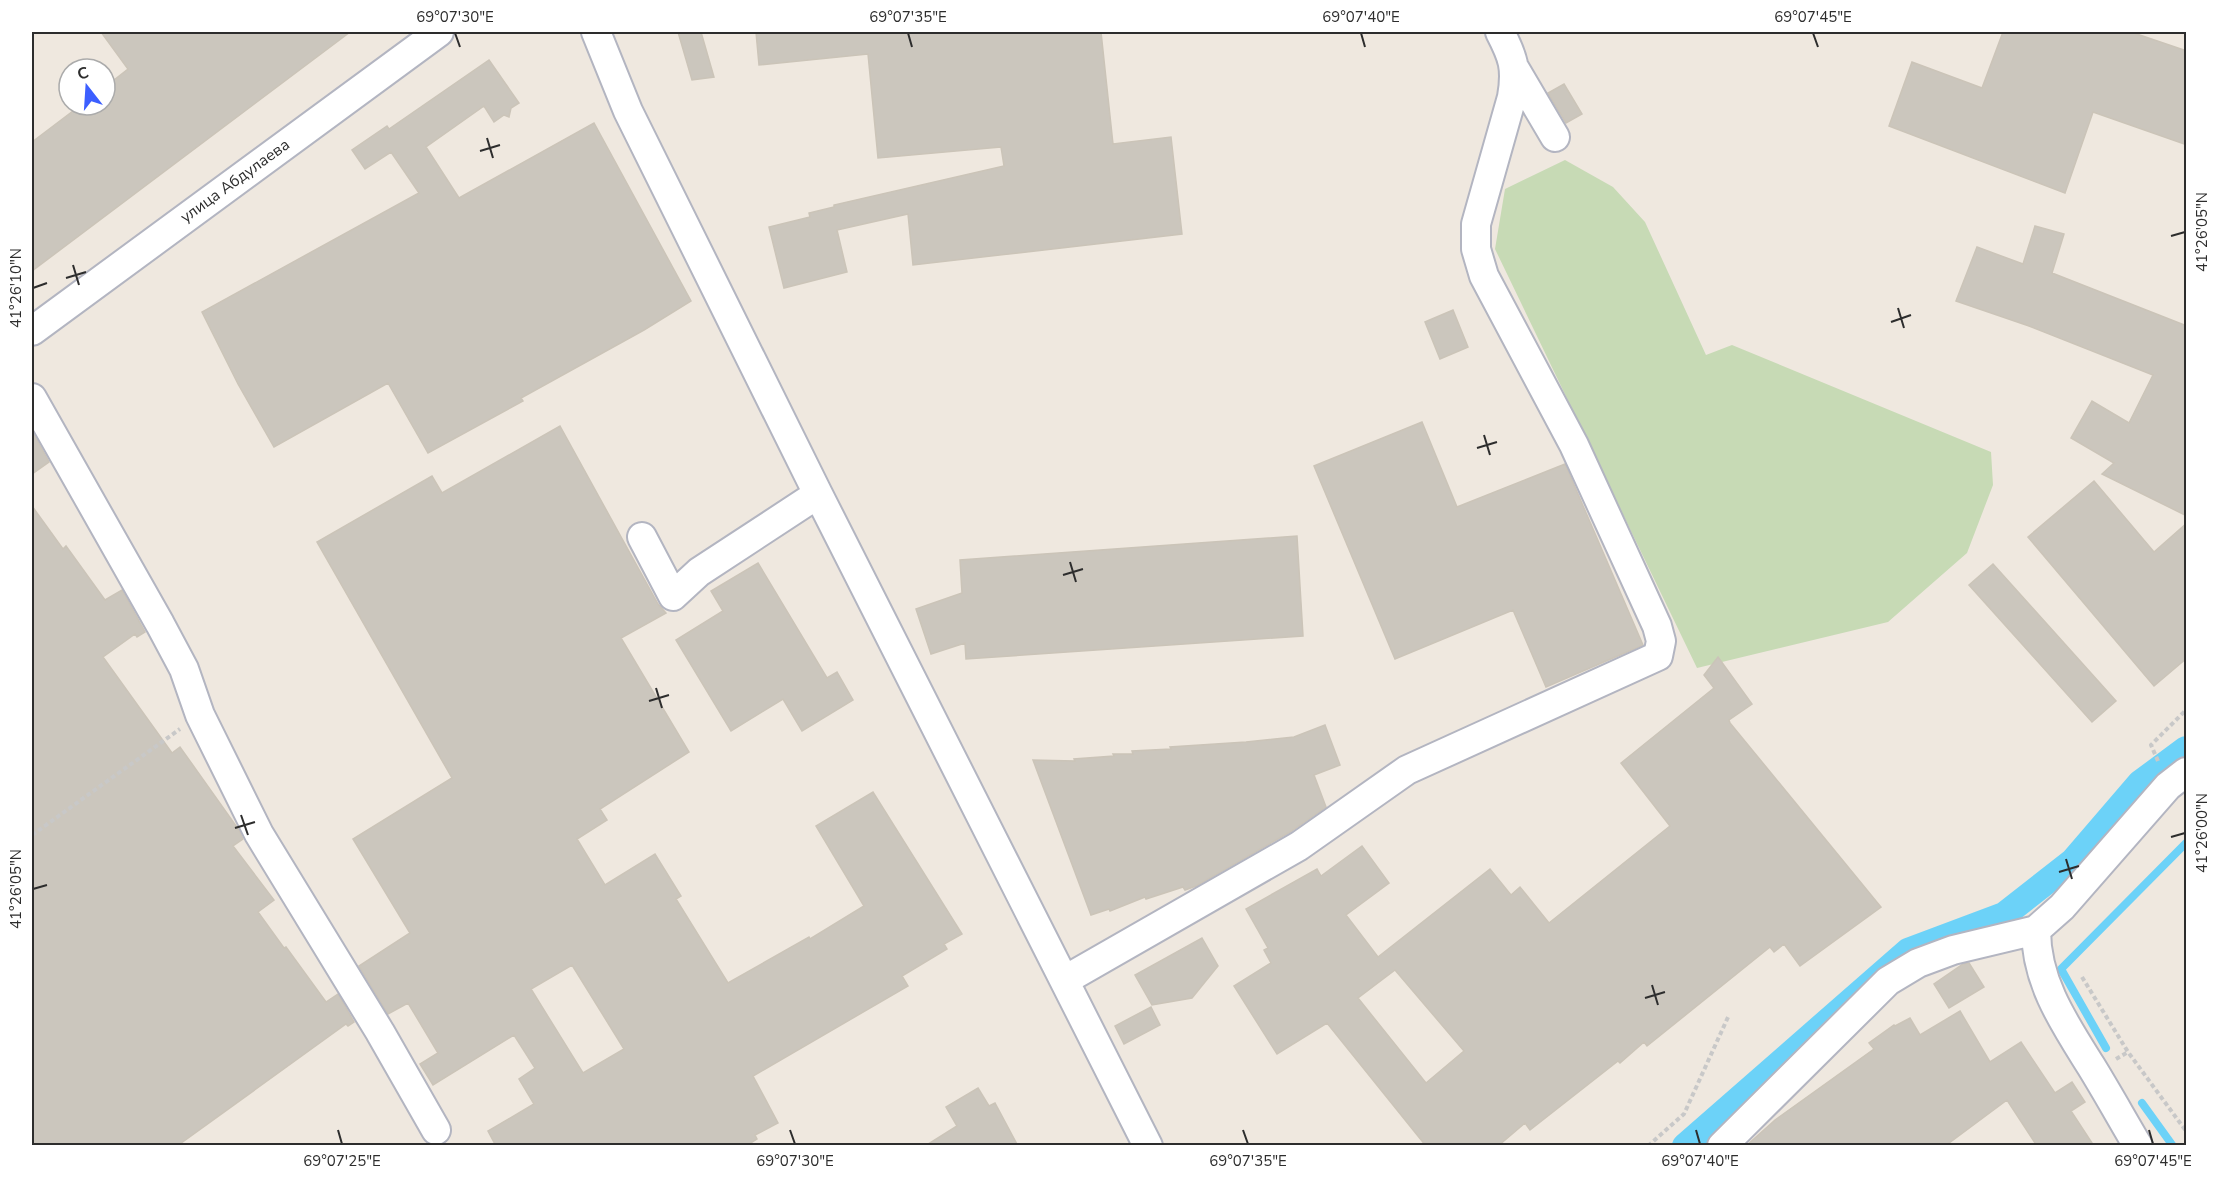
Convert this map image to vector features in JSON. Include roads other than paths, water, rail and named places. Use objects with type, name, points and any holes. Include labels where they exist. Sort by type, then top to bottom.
[{"type":"street","name":"улица Абдулаева","points":[[32,331],[439,32]]},
{"type":"street","points":[[596,32],[628,111],[809,499],[1065,980],[1148,1146]]},
{"type":"street","points":[[1065,980],[1299,846],[1407,770],[1658,656],[1660,641],[1657,626],[1574,445],[1484,276],[1476,249],[1476,224],[1512,97],[1515,69],[1513,57],[1500,32]]},
{"type":"street","points":[[1515,69],[1555,137]]},
{"type":"street","points":[[32,398],[184,669],[200,715],[259,834],[380,1032],[436,1130]]},
{"type":"street","points":[[642,537],[673,596],[699,572],[809,499]]},
{"type":"street","points":[[1722,1146],[1888,981],[1918,963],[1953,950],[2036,930],[2062,907],[2168,786],[2187,772]]},
{"type":"street","points":[[2036,930],[2036,951],[2043,978],[2055,1007],[2138,1146]]},
{"type":"waterway","points":[[1685,1146],[1908,951],[2004,915],[2073,861],[2140,783],[2186,749]]},
{"type":"waterway","points":[[2106,1048],[2061,969],[2186,843]]},
{"type":"waterway","points":[[2142,1103],[2173,1146]]}]
